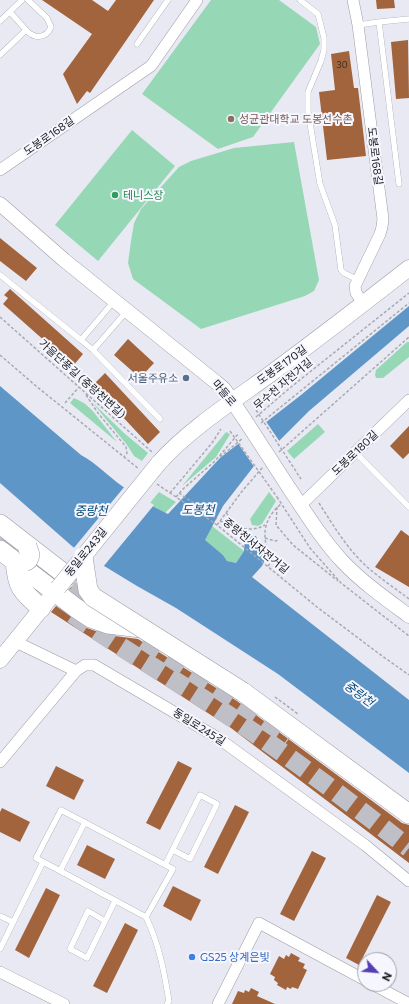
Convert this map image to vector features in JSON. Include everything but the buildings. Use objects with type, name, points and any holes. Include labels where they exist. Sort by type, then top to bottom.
[{"type":"highway","points":[[0,524],[22,556],[60,585],[91,618],[108,624],[138,628]]},
{"type":"highway","points":[[0,550],[22,556]]},
{"type":"highway","points":[[22,556],[17,579],[20,587],[41,608]]},
{"type":"highway","points":[[83,557],[88,590],[93,597],[138,628],[243,692],[409,814]]},
{"type":"main road","name":"도봉로170길","points":[[156,458],[177,445],[232,401],[364,304],[409,268]]},
{"type":"main road","name":"동일로243길","points":[[0,660],[83,557],[156,458]]},
{"type":"street","name":"도봉로168길","points":[[0,170],[151,66],[196,0]]},
{"type":"street","name":"도봉로168길","points":[[353,0],[358,25],[383,219],[380,234],[358,280]]},
{"type":"street","name":"마들로","points":[[0,204],[64,260],[217,383],[232,401],[330,547],[361,579],[409,616]]},
{"type":"street","points":[[358,280],[355,290],[364,304]]},
{"type":"street","name":"도봉로180길","points":[[301,505],[409,400]]},
{"type":"street","points":[[0,762],[76,670],[14,641]]},
{"type":"street","name":"동일로245길","points":[[76,670],[85,665],[94,664],[218,738],[365,845],[409,881]]},
{"type":"street","points":[[218,1004],[259,923],[357,976]]},
{"type":"street","points":[[0,972],[64,1004]]},
{"type":"street","points":[[387,992],[407,1004]]},
{"type":"lane","points":[[0,21],[22,0]]},
{"type":"lane","points":[[10,12],[28,32],[38,36],[44,36],[49,32],[51,27],[47,18],[28,0]]},
{"type":"lane","points":[[137,44],[168,0]]},
{"type":"lane","points":[[300,0],[318,14],[324,38],[322,56],[311,85],[308,99],[308,111],[320,184],[335,225],[341,270],[358,280]]},
{"type":"lane","points":[[358,25],[409,19]]},
{"type":"lane","points":[[379,22],[399,184]]},
{"type":"lane","points":[[0,56],[26,30]]},
{"type":"lane","points":[[0,275],[93,350],[160,419]]},
{"type":"lane","points":[[81,340],[115,300]]},
{"type":"lane","points":[[93,350],[127,310]]},
{"type":"lane","points":[[355,452],[409,507]]},
{"type":"lane","points":[[165,865],[200,795],[217,804],[190,859],[173,850]]},
{"type":"lane","points":[[146,917],[172,869],[61,810],[36,858],[146,917],[153,932],[163,965],[169,1001],[167,1004]]},
{"type":"lane","points":[[60,871],[85,822]]},
{"type":"lane","points":[[0,949],[43,862]]},
{"type":"lane","points":[[106,921],[88,912],[70,949],[87,958],[106,921],[115,901]]},
{"type":"lane","points":[[0,916],[13,922]]},
{"type":"path","name":"무수천 자전거길","points":[[176,498],[179,493],[215,461],[247,423],[409,293]]},
{"type":"path","points":[[257,426],[409,303]]},
{"type":"path","name":"가을단풍길 (중랑천변길)","points":[[0,317],[86,394],[92,397],[156,458]]},
{"type":"path","points":[[274,456],[409,336]]},
{"type":"path","points":[[0,355],[140,470]]},
{"type":"path","points":[[66,403],[79,387]]},
{"type":"path","points":[[86,394],[98,413],[126,447],[127,453],[124,457]]},
{"type":"path","points":[[256,410],[302,479]]},
{"type":"path","points":[[170,493],[212,443],[221,429]]},
{"type":"path","points":[[230,431],[277,497]]},
{"type":"path","points":[[215,461],[245,436]]},
{"type":"path","points":[[216,524],[220,521],[263,466]]},
{"type":"path","name":"중랑천서자전거길","points":[[158,484],[176,498],[216,524],[378,653],[409,675]]},
{"type":"path","points":[[179,493],[217,519]]},
{"type":"path","points":[[316,500],[356,556],[366,566],[409,599]]},
{"type":"path","points":[[268,566],[271,562],[265,546],[265,525],[277,507],[281,504]]},
{"type":"path","points":[[277,507],[276,526],[293,545],[341,583]]},
{"type":"path","points":[[226,513],[243,528]]},
{"type":"path","points":[[220,521],[255,530],[265,525]]},
{"type":"path","points":[[264,537],[275,541],[278,540]]},
{"type":"green space","points":[[211,0],[279,0],[316,27],[320,44],[253,137],[218,149],[142,94]]},
{"type":"green space","name":"테니스장","points":[[132,130],[175,166],[98,261],[55,225]]},
{"type":"green space","points":[[294,142],[319,280],[314,291],[305,296],[201,329],[133,279],[128,263],[134,223],[141,209],[179,167],[191,161],[234,148]]},
{"type":"green space","points":[[407,342],[409,342],[409,357],[383,378],[376,378],[376,370]]},
{"type":"green space","points":[[74,398],[84,403],[92,410],[117,442],[70,403]]},
{"type":"green space","points":[[92,402],[124,433],[148,453],[142,461],[134,456],[127,445]]},
{"type":"green space","points":[[318,424],[325,432],[294,459],[287,451]]},
{"type":"green space","points":[[226,432],[230,434],[216,457],[182,486]]},
{"type":"green space","points":[[159,492],[176,502],[165,513],[149,504]]},
{"type":"green space","points":[[269,492],[276,501],[262,524],[258,526],[252,525],[250,519]]},
{"type":"green space","points":[[212,526],[244,551],[236,563],[227,561],[223,555],[204,540]]},
{"type":"water","name":"중랑천","points":[[409,306],[409,326],[309,411],[254,466],[223,506],[205,540],[223,555],[227,561],[236,563],[244,551],[245,536],[256,536],[258,542],[263,543],[267,555],[262,566],[252,577],[409,700],[409,773],[278,674],[176,608],[73,547],[0,483],[0,386],[81,455],[133,493],[168,514],[220,458],[301,395]]},
{"type":"pier","points":[[265,420],[280,442],[255,468],[237,442]]},
{"type":"pier","points":[[125,486],[154,505],[103,567],[73,549]]},
{"type":"tunnel","points":[[0,538],[55,580],[104,613]]},
{"type":"tunnel","points":[[73,614],[276,748],[409,848]]},
{"type":"tunnel","points":[[144,640],[290,737]]},
{"type":"place","name":"성균관대학교 도봉선수촌","points":[[231,119]]},
{"type":"place","name":"테니스장","points":[[115,195]]},
{"type":"place","name":"서울주유소","points":[[186,378]]},
{"type":"place","name":"GS25 상계은빛","points":[[192,957]]},
{"type":"water label","name":"도봉천","points":[[198,510]]}]
